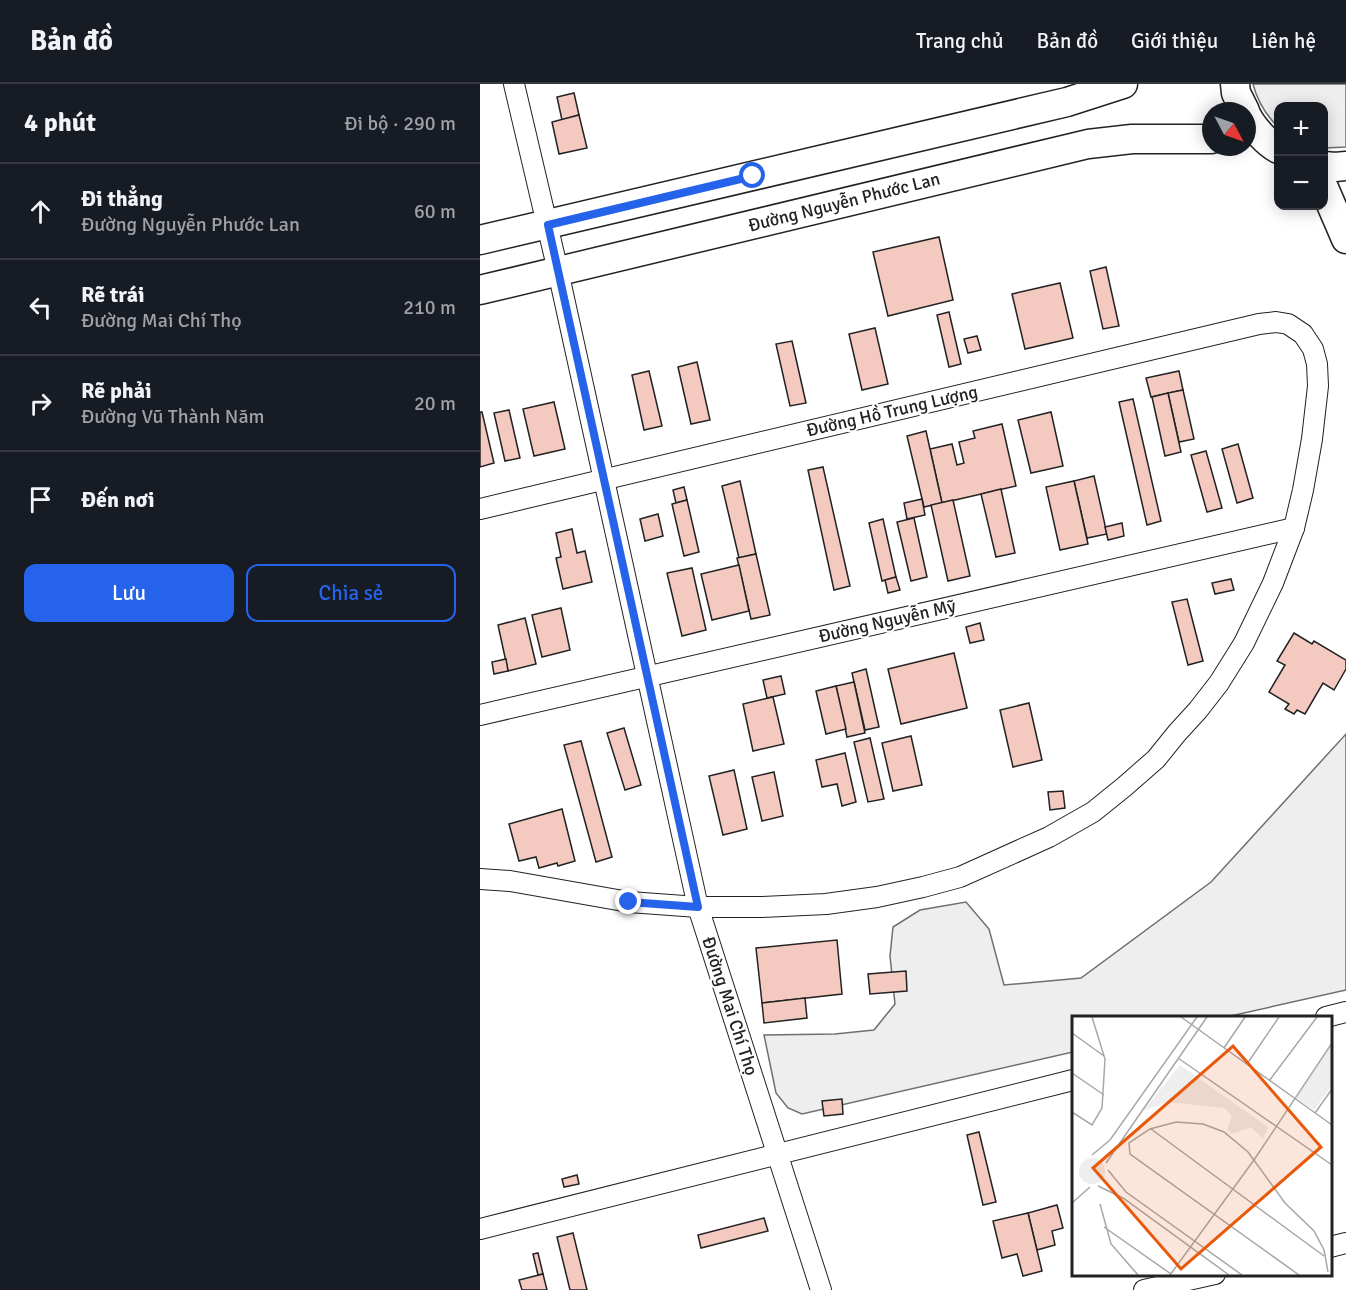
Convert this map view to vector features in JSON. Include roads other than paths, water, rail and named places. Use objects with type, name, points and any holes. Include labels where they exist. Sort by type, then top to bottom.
[{"type":"main road","points":[[480,240],[1067,102],[1124,84]]},
{"type":"main road","points":[[1235,84],[1240,102]]},
{"type":"main road","points":[[1256,132],[1266,146]]},
{"type":"main road","name":"Đường Nguyễn Phước Lan","points":[[480,290],[1088,144],[1132,140],[1202,139]]},
{"type":"main road","points":[[1328,166],[1346,166]]},
{"type":"main road","points":[[1328,199],[1346,239]]},
{"type":"street","name":"Đường Mai Chí Thọ","points":[[514,84],[548,225],[698,907],[821,1290]]},
{"type":"street","name":"Đường Hồ Trung Lượng","points":[[480,509],[1259,324],[1276,322],[1288,324],[1303,334],[1313,349],[1317,364],[1318,386],[1312,439],[1294,528]]},
{"type":"street","name":"Đường Nguyễn Mỹ","points":[[480,715],[1294,528]]},
{"type":"street","points":[[480,879],[510,881],[629,902],[698,907],[762,907],[826,904],[877,897],[960,877],[1049,837],[1093,812],[1156,759],[1219,683],[1244,643],[1273,583],[1294,528]]},
{"type":"street","points":[[1330,1016],[1346,1012]]},
{"type":"street","points":[[480,1229],[1072,1080]]},
{"type":"street","points":[[1331,1247],[1346,1243]]},
{"type":"street","points":[[1144,1290],[1206,1280]]}]
